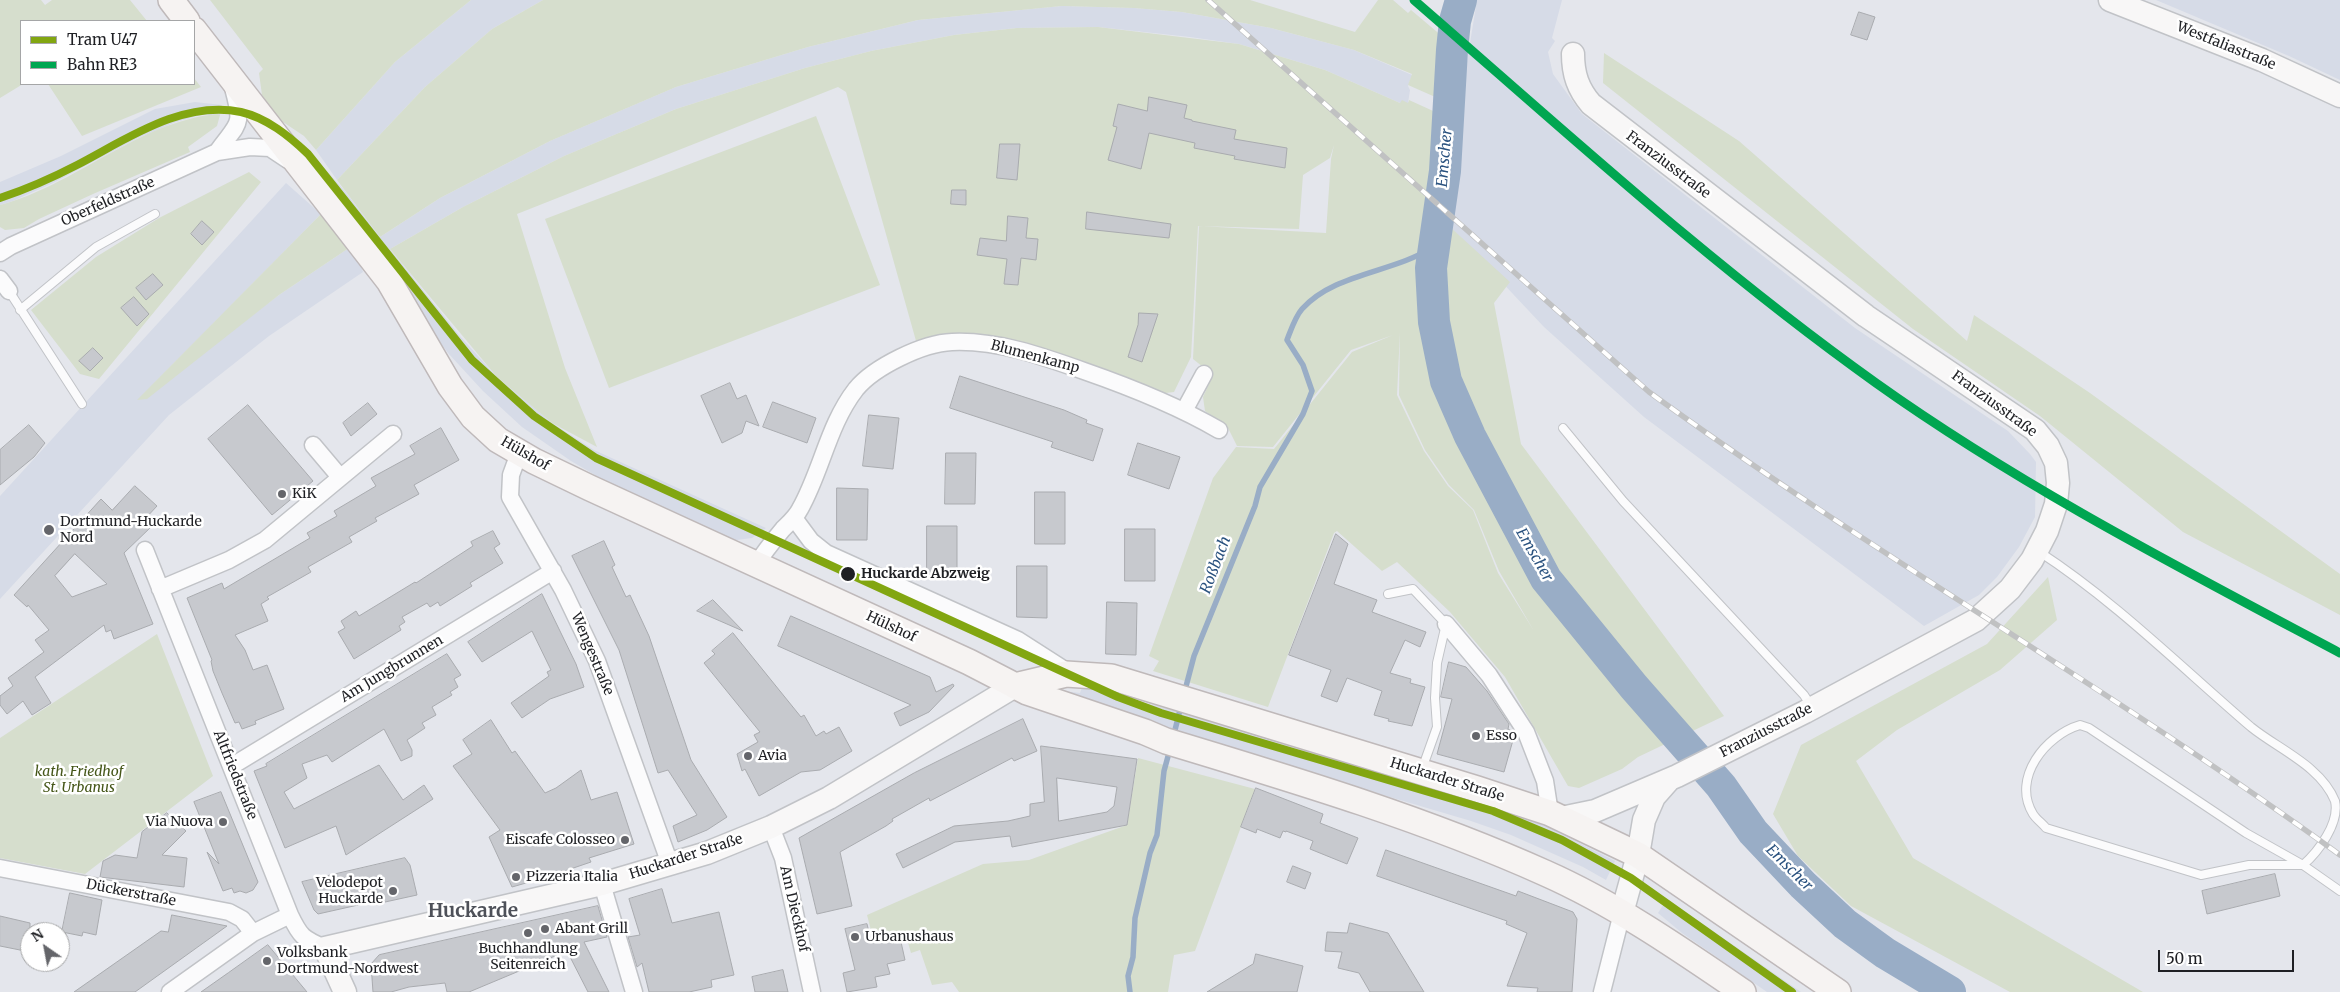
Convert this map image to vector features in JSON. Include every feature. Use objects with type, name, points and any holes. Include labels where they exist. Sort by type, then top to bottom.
[{"type":"main road","points":[[171,0],[186,20]]},
{"type":"main road","name":"Hülshof","points":[[195,31],[389,281],[440,370],[464,406],[484,429],[520,453],[582,485],[969,662],[1016,686]]},
{"type":"main road","name":"Huckarder Straße","points":[[1016,686],[1039,679],[1071,674],[1111,677],[1421,772],[1555,816],[1638,855],[1838,992]]},
{"type":"main road","points":[[1016,686],[1188,748],[1395,812],[1547,874],[1622,913],[1743,992]]},
{"type":"street","name":"Westfaliastraße","points":[[2110,0],[2262,60],[2340,96]]},
{"type":"street","name":"Franziusstraße","points":[[1555,816],[1595,810],[1673,778],[1812,708],[1976,620],[2010,589],[2038,551],[2056,504],[2058,483],[2056,463],[2048,446],[2035,430],[1866,316],[1615,124],[1582,94],[1573,68],[1573,54]]},
{"type":"street","name":"Oberfeldstraße","points":[[217,152],[236,129],[240,112],[230,76]]},
{"type":"street","name":"Oberfeldstraße","points":[[0,253],[11,246],[217,152],[250,147],[270,148],[300,167]]},
{"type":"street","name":"Blumenkamp","points":[[756,565],[763,553],[794,518],[803,504],[835,421],[857,388],[886,365],[918,348],[951,342],[985,344],[1023,351],[1127,386],[1184,411],[1219,430]]},
{"type":"street","points":[[1184,411],[1204,374]]},
{"type":"street","points":[[160,589],[229,560],[260,543],[393,434]]},
{"type":"street","points":[[313,445],[340,477]]},
{"type":"street","name":"Wengestraße","points":[[520,453],[511,475],[510,497],[564,590],[597,661],[670,864]]},
{"type":"street","points":[[794,518],[811,541],[826,553],[1018,640],[1071,674]]},
{"type":"street","name":"Altfriedstraße","points":[[145,550],[299,934],[325,948]]},
{"type":"street","name":"Am Jungbrunnen","points":[[232,766],[552,571]]},
{"type":"street","points":[[1446,624],[1489,674],[1526,732],[1545,781],[1555,816]]},
{"type":"street","name":"Huckarder Straße","points":[[325,948],[602,884],[707,853],[771,828],[829,798],[1016,686]]},
{"type":"street","name":"Franziusstraße","points":[[1622,913],[1638,855],[1643,822],[1648,807],[1673,778]]},
{"type":"street","name":"Am Dieckhof","points":[[771,828],[783,858],[812,992]]},
{"type":"street","name":"Dückerstraße","points":[[0,868],[229,912],[242,919],[253,933]]},
{"type":"street","points":[[602,884],[634,992]]},
{"type":"street","points":[[1602,992],[1622,913]]},
{"type":"street","points":[[170,992],[253,933],[290,914]]},
{"type":"street","points":[[325,948],[345,992]]},
{"type":"lane","points":[[20,310],[96,247],[155,214]]},
{"type":"lane","points":[[4,285],[82,404]]},
{"type":"lane","points":[[1563,428],[1623,501],[1804,695],[1812,708]]},
{"type":"lane","points":[[2038,551],[2088,587],[2253,728],[2323,781],[2336,802],[2337,816],[2313,856],[2303,865],[2249,865],[2201,876],[2046,828],[2033,814],[2026,795],[2026,779],[2040,753],[2058,734],[2080,725],[2089,728],[2246,833],[2303,865],[2340,891]]},
{"type":"lane","points":[[1388,594],[1414,589],[1446,624],[1437,663],[1435,698],[1437,727],[1421,772]]},
{"type":"shaded area","points":[[471,0],[543,0],[492,29],[425,87],[337,180],[316,150],[395,62]]},
{"type":"shaded area","points":[[1477,0],[1562,0],[1552,38],[1555,41],[1548,52],[1553,74],[1582,114],[1855,328],[2008,431],[2030,454],[2036,462],[2035,517],[2019,547],[1997,577],[1979,595],[1924,626],[1644,417],[1544,327],[1449,226],[1465,74]]},
{"type":"shaded area","points":[[2156,0],[2340,0],[2340,80],[2289,56]]},
{"type":"shaded area","points":[[1062,6],[1134,8],[1182,12],[1271,28],[1354,50],[1412,75],[1408,86],[1410,90],[1408,103],[1400,103],[1325,70],[1239,44],[1098,27],[1017,28],[954,35],[871,51],[805,68],[676,109],[564,156],[463,207],[390,249],[459,335],[497,377],[552,423],[594,450],[766,528],[752,538],[729,541],[626,493],[571,461],[522,427],[483,391],[448,353],[280,126],[305,147],[344,190],[380,237],[440,198],[550,141],[676,87],[808,47],[918,20]]},
{"type":"shaded area","points":[[195,102],[222,105],[220,115],[201,115],[176,122],[138,138],[53,183],[0,205],[0,182],[61,156],[155,109]]},
{"type":"shaded area","points":[[286,183],[321,214],[138,400],[279,295],[349,248],[363,272],[269,336],[169,415],[0,599],[0,496]]},
{"type":"shaded area","points":[[1098,684],[1141,702],[1249,729],[1529,818],[1615,861],[1606,880],[1583,867],[1511,835],[1471,821],[1059,699],[1056,690],[1080,693],[1083,685]]},
{"type":"shaded area","points":[[1667,899],[1801,992],[1767,992],[1682,933],[1658,913]]},
{"type":"green space","points":[[0,0],[41,0],[45,5],[52,0],[130,0],[146,20],[20,20],[21,85],[0,98]]},
{"type":"green space","points":[[210,0],[471,0],[395,62],[316,150],[304,136],[277,118],[262,95],[259,73],[263,69]]},
{"type":"green space","points":[[543,0],[1250,0],[1355,32],[1378,0],[1393,0],[1408,13],[1411,10],[1449,42],[1442,100],[1408,85],[1412,74],[1354,50],[1271,28],[1182,12],[1134,8],[1062,6],[918,20],[808,47],[676,87],[550,141],[440,198],[380,237],[337,180],[425,87],[492,29]]},
{"type":"green space","points":[[1098,27],[1239,44],[1325,70],[1400,103],[1402,100],[1408,103],[1409,100],[1442,115],[1429,212],[1449,226],[1510,282],[1494,303],[1521,444],[1724,716],[1638,757],[1622,769],[1579,788],[1568,786],[1505,677],[1450,612],[1397,562],[1382,571],[1337,531],[1334,533],[1268,707],[1153,671],[1159,661],[1149,656],[1213,478],[1236,447],[1274,449],[1352,352],[1393,335],[1351,350],[1273,447],[1237,446],[1227,426],[1205,411],[1203,397],[1213,375],[1193,359],[1198,226],[1191,357],[1174,392],[1149,395],[1023,351],[918,348],[846,92],[838,87],[517,214],[565,368],[597,447],[552,423],[497,377],[390,249],[463,207],[564,156],[676,109],[805,68],[871,51],[954,35],[1017,28]],"holes":[[[1334,145],[1331,159],[1326,233],[1200,226],[1299,229],[1303,175],[1330,158]],[[1400,332],[1399,395],[1425,450],[1449,485],[1474,510],[1499,571],[1534,631],[1498,573],[1473,510],[1448,486],[1424,451],[1397,395]]]},
{"type":"green space","points":[[1604,53],[1739,141],[1967,341],[1974,315],[2090,393],[2340,574],[2340,615],[2183,532],[2040,416],[1913,329],[1603,83]]},
{"type":"green space","points":[[195,79],[201,87],[82,136],[49,85],[195,85]]},
{"type":"green space","points":[[220,115],[217,126],[188,147],[190,152],[93,194],[24,228],[5,230],[0,227],[0,205],[28,196],[133,141],[160,129],[188,119]]},
{"type":"green space","points":[[816,116],[880,285],[609,388],[545,219]]},
{"type":"green space","points":[[249,172],[261,182],[99,379],[80,374],[31,310],[96,257],[159,218]]},
{"type":"green space","points":[[321,214],[349,248],[279,295],[147,399],[137,400]]},
{"type":"green space","points":[[2048,577],[2057,620],[2000,670],[1897,730],[1856,761],[1913,858],[2143,992],[2010,992],[1851,906],[1798,856],[1773,814],[1801,745],[1987,644]]},
{"type":"green space","name":"kath. Friedhof St. Urbanus","points":[[157,634],[213,776],[85,874],[0,858],[0,738]]},
{"type":"green space","points":[[1138,758],[1255,789],[1195,951],[1174,955],[1168,992],[959,992],[952,982],[932,985],[920,950],[911,953],[905,932],[873,938],[867,915],[983,864],[1029,860],[1127,825]]},
{"type":"building","points":[[1859,12],[1875,17],[1867,40],[1851,35]]},
{"type":"building","points":[[1149,97],[1187,105],[1184,118],[1236,130],[1234,139],[1287,148],[1285,168],[1234,159],[1235,156],[1194,148],[1195,143],[1149,133],[1141,169],[1108,160],[1117,127],[1113,126],[1118,104],[1147,111]]},
{"type":"building","points":[[1000,144],[1020,144],[1017,180],[997,178]]},
{"type":"building","points":[[952,190],[966,190],[966,205],[951,204]]},
{"type":"building","points":[[1087,212],[1171,224],[1169,238],[1086,229]]},
{"type":"building","points":[[1008,216],[1028,218],[1026,238],[1038,239],[1036,260],[1021,258],[1018,285],[1004,284],[1007,259],[977,255],[980,238],[1006,241]]},
{"type":"building","points":[[202,221],[214,232],[202,245],[191,234]]},
{"type":"building","points":[[153,274],[163,285],[146,300],[136,288]]},
{"type":"building","points":[[134,297],[149,314],[137,326],[121,308]]},
{"type":"building","points":[[1139,313],[1158,314],[1142,362],[1128,357],[1138,325]]},
{"type":"building","points":[[93,348],[103,358],[90,371],[79,361]]},
{"type":"building","points":[[960,376],[1064,410],[1087,420],[1086,423],[1103,429],[1093,461],[1051,447],[1053,442],[950,408]]},
{"type":"building","points":[[730,383],[737,399],[746,395],[759,426],[746,421],[742,433],[722,443],[701,396]]},
{"type":"building","points":[[773,402],[816,418],[807,443],[763,427]]},
{"type":"building","points":[[368,403],[377,414],[351,436],[343,423]]},
{"type":"building","points":[[248,405],[313,481],[272,515],[208,439]]},
{"type":"building","points":[[869,415],[899,418],[893,469],[863,466]]},
{"type":"building","points":[[29,425],[45,443],[34,457],[0,485],[0,450]]},
{"type":"building","points":[[441,428],[459,460],[414,485],[419,494],[375,518],[377,521],[349,537],[352,542],[308,567],[311,572],[267,597],[269,599],[261,604],[268,621],[235,635],[245,650],[253,670],[267,665],[284,709],[255,721],[256,724],[242,729],[239,722],[235,723],[222,693],[213,671],[212,660],[187,598],[222,583],[224,589],[310,538],[307,533],[337,516],[334,511],[376,486],[371,478],[415,454],[410,446]]},
{"type":"building","points":[[1138,443],[1180,457],[1169,489],[1128,475]]},
{"type":"building","points":[[946,453],[976,453],[975,504],[945,504]]},
{"type":"building","points":[[135,486],[157,506],[144,520],[151,527],[124,553],[153,624],[114,639],[111,630],[106,632],[104,625],[35,677],[51,703],[32,715],[23,701],[7,714],[0,705],[0,696],[13,686],[8,678],[44,652],[35,640],[49,630],[28,605],[27,607],[14,595],[101,499],[112,510]],"holes":[[[75,554],[107,584],[72,597],[55,576]]]},
{"type":"building","points":[[837,488],[868,489],[867,540],[837,540]]},
{"type":"building","points":[[1035,492],[1065,492],[1065,544],[1035,544]]},
{"type":"building","points":[[927,526],[957,526],[957,578],[927,578]]},
{"type":"building","points":[[1125,529],[1155,529],[1155,581],[1125,581]]},
{"type":"building","points":[[493,531],[500,544],[494,548],[503,563],[470,583],[472,586],[440,606],[438,602],[430,607],[427,603],[402,617],[405,622],[399,626],[401,630],[354,659],[338,632],[345,628],[341,621],[356,611],[359,616],[416,583],[473,546],[471,542]]},
{"type":"building","points":[[1336,534],[1348,544],[1334,584],[1377,600],[1372,612],[1426,632],[1420,647],[1405,640],[1390,673],[1411,679],[1410,683],[1425,687],[1412,726],[1388,721],[1389,719],[1374,715],[1382,691],[1347,678],[1337,702],[1321,696],[1331,670],[1289,655]]},
{"type":"building","points":[[604,541],[615,565],[612,567],[626,597],[630,595],[649,636],[691,760],[727,817],[707,830],[678,842],[673,826],[697,815],[668,770],[658,773],[619,650],[572,556]]},
{"type":"building","points":[[1017,566],[1047,566],[1047,618],[1017,617]]},
{"type":"building","points":[[542,594],[576,664],[584,687],[550,699],[522,718],[511,703],[549,676],[547,672],[551,670],[532,631],[482,662],[468,642]]},
{"type":"building","points":[[713,600],[743,631],[697,611]]},
{"type":"building","points":[[1107,602],[1137,603],[1136,655],[1106,654]]},
{"type":"building","points":[[791,616],[930,677],[936,692],[953,684],[954,686],[929,712],[900,726],[894,713],[911,705],[778,646]]},
{"type":"building","points":[[733,633],[801,717],[804,715],[816,736],[824,731],[826,734],[839,727],[852,751],[820,770],[801,772],[759,796],[745,769],[742,771],[737,754],[758,742],[754,735],[760,732],[704,663],[715,654],[712,651]]},
{"type":"building","points":[[447,654],[461,675],[454,679],[458,687],[450,692],[452,695],[432,707],[436,715],[422,723],[425,728],[407,740],[412,750],[412,756],[401,761],[384,729],[332,762],[327,755],[302,764],[307,778],[284,792],[294,809],[379,765],[403,800],[424,785],[433,799],[346,855],[336,826],[285,848],[254,771],[267,766],[266,764]]},
{"type":"building","points":[[1449,662],[1466,667],[1487,691],[1509,724],[1508,729],[1515,733],[1504,772],[1437,754],[1452,699],[1441,697]]},
{"type":"building","points":[[1023,719],[1037,751],[1014,761],[1012,758],[930,801],[929,798],[892,819],[893,821],[886,826],[840,852],[852,906],[817,914],[799,838],[914,773]]},
{"type":"building","points":[[491,720],[512,753],[515,751],[545,793],[556,788],[581,770],[591,800],[617,792],[634,844],[589,858],[591,862],[512,887],[489,837],[500,830],[453,766],[472,754],[463,740]]},
{"type":"building","points":[[1041,746],[1137,759],[1127,825],[1012,847],[1010,836],[955,842],[903,868],[896,854],[954,826],[1008,821],[1030,816],[1030,804],[1044,802]],"holes":[[[1057,778],[1117,787],[1114,806],[1107,812],[1059,821]]]},
{"type":"building","points":[[1256,788],[1323,814],[1320,823],[1358,838],[1347,864],[1310,849],[1313,841],[1286,831],[1283,831],[1280,838],[1257,829],[1256,833],[1241,827]]},
{"type":"building","points":[[221,792],[258,882],[253,890],[246,893],[240,891],[234,893],[232,888],[223,891],[207,852],[219,864],[194,802]]},
{"type":"building","points":[[167,813],[186,831],[162,855],[187,858],[184,887],[100,877],[103,861],[115,855],[137,858],[142,832]]},
{"type":"building","points":[[1386,850],[1516,896],[1518,891],[1573,912],[1577,919],[1572,992],[1537,992],[1538,988],[1507,986],[1527,933],[1506,924],[1507,921],[1377,876]]},
{"type":"building","points":[[405,858],[410,865],[417,895],[376,904],[376,901],[318,914],[314,910],[302,882]]},
{"type":"building","points":[[1293,866],[1311,873],[1305,889],[1287,882]]},
{"type":"building","points":[[2275,874],[2280,896],[2207,914],[2202,891]]},
{"type":"building","points":[[662,889],[672,923],[719,912],[734,975],[711,980],[712,987],[689,992],[649,992],[642,963],[637,967],[628,937],[640,935],[629,899]]},
{"type":"building","points":[[70,893],[102,900],[96,935],[83,932],[82,936],[70,934],[70,922],[64,922]]},
{"type":"building","points":[[598,906],[607,937],[584,942],[609,992],[588,992],[567,951],[469,992],[447,992],[445,983],[409,987],[391,992],[373,992],[371,964],[379,955]]},
{"type":"building","points":[[172,915],[227,926],[135,992],[74,992],[161,931],[168,932]]},
{"type":"building","points":[[0,916],[26,922],[20,922],[20,950],[0,946]]},
{"type":"building","points":[[1350,923],[1388,933],[1424,992],[1370,992],[1359,973],[1338,968],[1342,952],[1325,951],[1327,932],[1347,933]]},
{"type":"building","points":[[867,924],[871,940],[899,933],[905,960],[887,964],[890,974],[875,977],[877,987],[847,992],[843,973],[855,970],[845,929]]},
{"type":"building","points":[[268,945],[307,992],[201,992],[228,973]]},
{"type":"building","points":[[1256,954],[1303,966],[1297,992],[1207,992],[1253,964]]},
{"type":"building","points":[[783,970],[788,992],[755,992],[752,977]]},
{"type":"waterway","name":"Emscher","points":[[1461,0],[1455,21],[1445,171],[1431,268],[1434,322],[1446,381],[1470,436],[1546,579],[1634,687],[1721,786],[1753,832],[1803,885],[1845,924],[1885,953],[1950,992]]},
{"type":"waterway","name":"Roßbach","points":[[1184,694],[1194,656],[1255,506],[1260,487],[1303,414],[1312,391],[1303,365],[1287,340],[1297,316],[1315,297],[1330,288],[1347,280],[1400,263],[1433,247]]},
{"type":"waterway","name":"Roßbach","points":[[1173,738],[1181,706]]},
{"type":"waterway","name":"Roßbach","points":[[1130,992],[1128,976],[1133,957],[1135,918],[1150,853],[1157,835],[1164,771],[1170,749]]},
{"type":"railway","points":[[1208,0],[1649,392],[1820,510],[2169,737],[2340,855]]},
{"type":"tram line","name":"U47","points":[[0,198],[49,179],[135,134],[176,117],[219,110],[251,115],[269,123],[308,154],[472,360],[534,416],[596,458],[1118,697],[1161,713],[1493,811],[1562,840],[1631,878],[1792,992]]},
{"type":"rail line","name":"RE3","points":[[1414,0],[1640,197],[1756,293],[1876,383],[1988,457],[2103,526],[2340,653]]},
{"type":"place","name":"KiK","points":[[282,494]]},
{"type":"place","name":"Dortmund-Huckarde Nord","points":[[49,530]]},
{"type":"place","name":"Huckarde Abzweig","points":[[848,574]]},
{"type":"place","name":"Esso","points":[[1476,736]]},
{"type":"place","name":"Avia","points":[[748,756]]},
{"type":"place","name":"Via Nuova","points":[[223,822]]},
{"type":"place","name":"Eiscafe Colosseo","points":[[625,840]]},
{"type":"place","name":"Pizzeria Italia","points":[[516,877]]},
{"type":"place","name":"Velodepot Huckarde","points":[[393,891]]},
{"type":"place","name":"Abant Grill","points":[[545,929]]},
{"type":"place","name":"Buchhandlung Seitenreich","points":[[528,933]]},
{"type":"place","name":"Urbanushaus","points":[[855,937]]},
{"type":"place","name":"Volksbank Dortmund-Nordwest","points":[[267,961]]},
{"type":"district","name":"Huckarde","points":[[473,912]]}]
